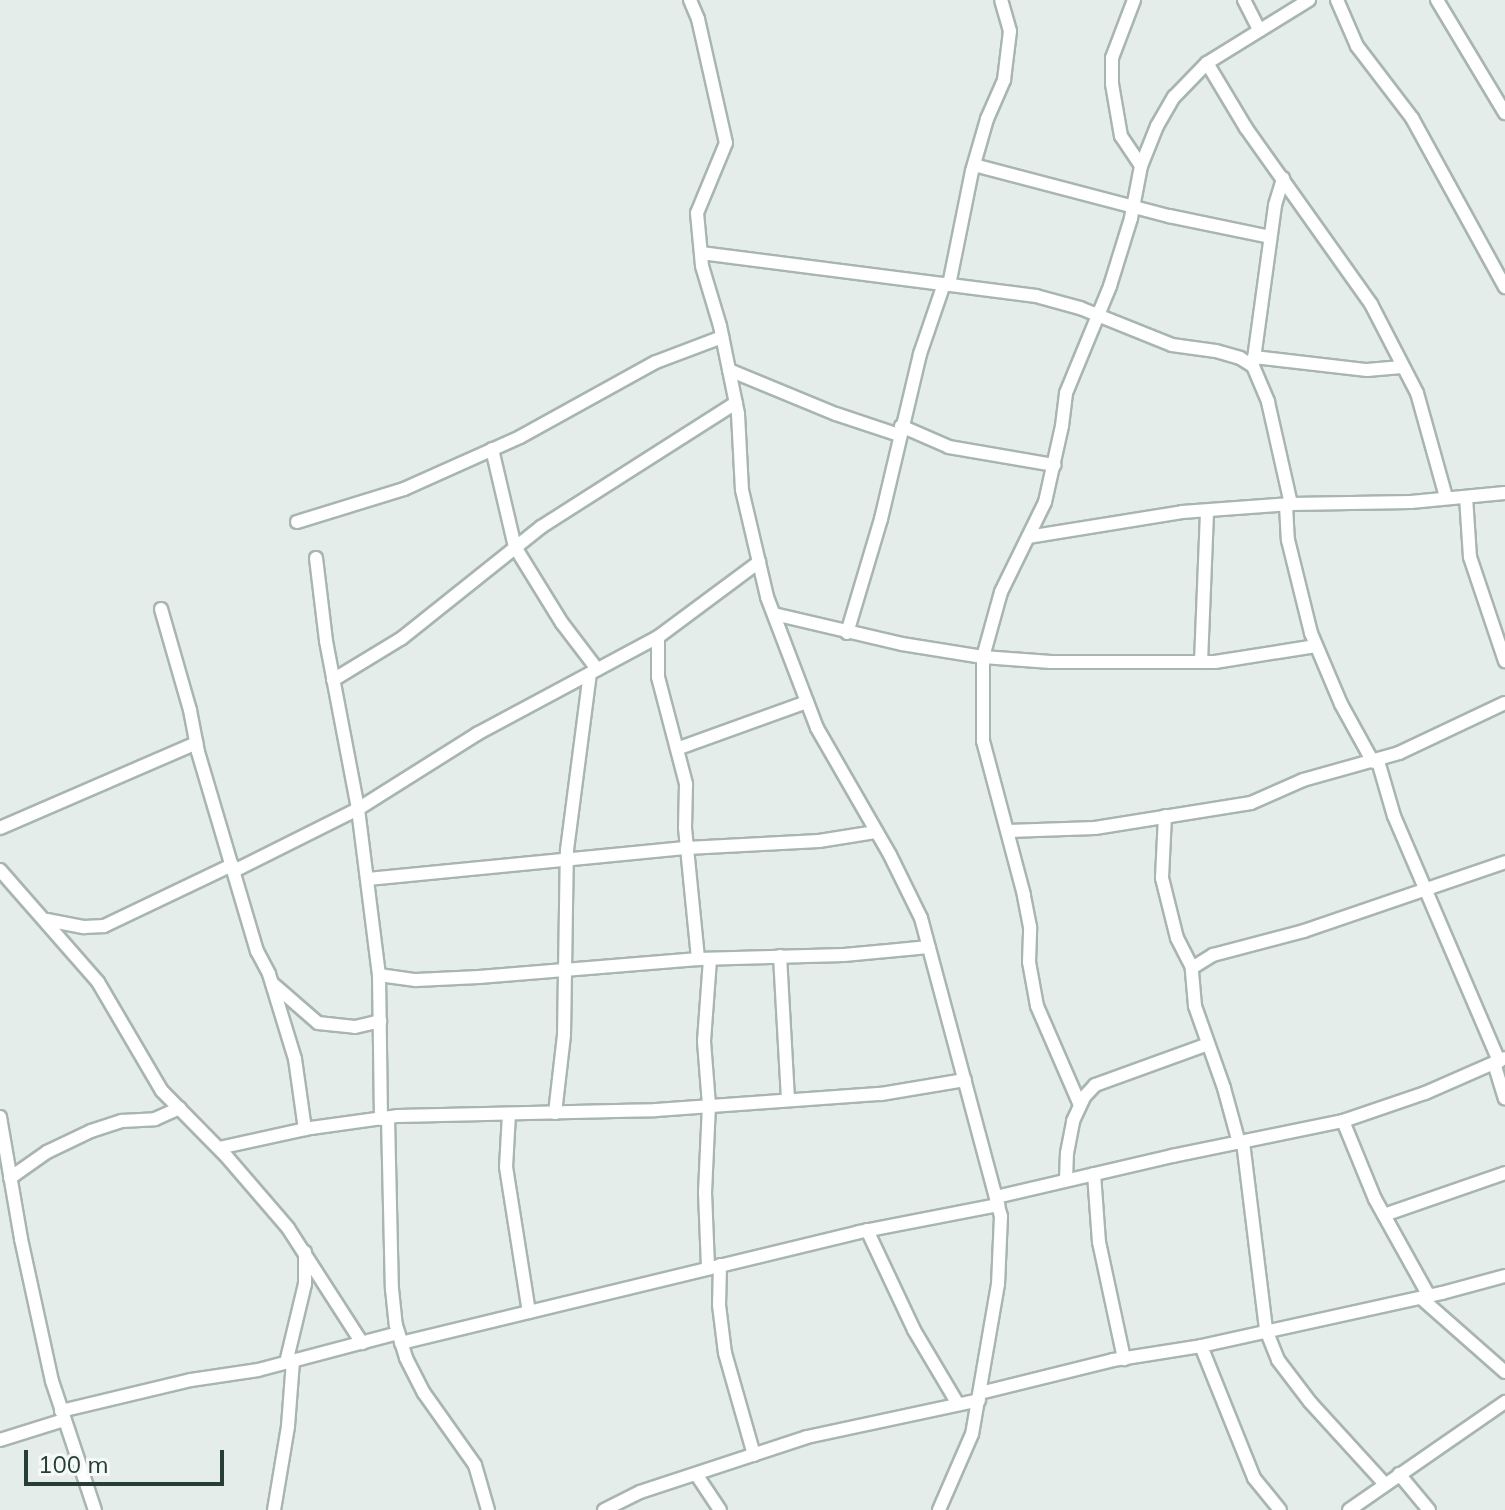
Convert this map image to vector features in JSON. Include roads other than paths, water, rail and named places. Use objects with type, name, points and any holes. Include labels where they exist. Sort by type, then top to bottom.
[{"type":"street","points":[[690,0],[698,19],[726,143],[697,213],[701,253],[736,403],[742,490],[759,562],[774,614],[817,728],[921,918],[1001,1216],[998,1284],[972,1434],[939,1510]]},
{"type":"street","points":[[847,633],[881,519],[900,430],[927,331],[946,285],[974,165],[1004,80],[1010,31],[1001,0]]},
{"type":"street","points":[[1134,0],[1112,58],[1112,84],[1121,136],[1141,166]]},
{"type":"street","points":[[1244,0],[1259,30]]},
{"type":"street","points":[[1080,1105],[1037,1006],[1029,962],[1026,905],[983,741],[983,657],[1001,592],[1045,502],[1066,393],[1099,315],[1133,207],[1141,166],[1157,126],[1174,97],[1207,63],[1309,0]]},
{"type":"street","points":[[1337,0],[1357,46],[1412,118],[1505,287]]},
{"type":"street","points":[[1437,0],[1505,113]]},
{"type":"street","points":[[1207,63],[1246,128],[1371,304],[1422,408],[1446,497]]},
{"type":"street","points":[[974,165],[1133,207],[1270,237]]},
{"type":"street","points":[[1283,178],[1270,237],[1253,362],[1268,402],[1288,505],[1294,571],[1316,646],[1375,761],[1394,816],[1499,1061],[1505,1098]]},
{"type":"street","points":[[701,253],[1053,299],[1172,345],[1216,351],[1253,362],[1367,370],[1402,367]]},
{"type":"street","points":[[297,522],[404,489],[520,437],[656,362],[722,337]]},
{"type":"street","points":[[729,370],[836,414],[900,430],[949,447],[1054,465]]},
{"type":"street","points":[[333,680],[402,638],[515,547],[736,403]]},
{"type":"street","points":[[492,449],[515,547],[594,671],[567,858],[564,1035],[555,1113]]},
{"type":"street","points":[[1028,537],[1069,528],[1207,512],[1288,505],[1411,502],[1505,493]]},
{"type":"street","points":[[1466,497],[1470,557],[1505,661]]},
{"type":"street","points":[[1201,662],[1207,512]]},
{"type":"street","points":[[316,558],[333,680],[358,809],[379,975],[392,1289],[400,1338],[424,1393],[475,1465],[488,1510]]},
{"type":"street","points":[[47,920],[84,927],[104,926],[358,809],[477,734],[658,637],[759,562]]},
{"type":"street","points":[[161,609],[196,743],[257,951],[272,983],[295,1059],[305,1129]]},
{"type":"street","points":[[774,614],[847,633],[983,657],[1093,664],[1201,662],[1316,646]]},
{"type":"street","points":[[658,637],[658,677],[686,784],[687,848],[704,959],[704,1041],[709,1105],[705,1193],[725,1353],[754,1455]]},
{"type":"street","points":[[679,748],[807,702]]},
{"type":"street","points":[[1008,831],[1095,828],[1251,803],[1303,780],[1375,761],[1505,703]]},
{"type":"street","points":[[0,828],[196,743]]},
{"type":"street","points":[[1165,816],[1162,878],[1177,938],[1192,968],[1195,1006],[1241,1143],[1266,1330],[1278,1360],[1310,1402],[1385,1484]]},
{"type":"street","points":[[368,879],[484,870],[567,858],[819,841],[876,832]]},
{"type":"street","points":[[1192,968],[1213,955],[1304,931],[1505,862]]},
{"type":"street","points":[[0,870],[47,920],[98,982],[143,1064],[219,1148],[305,1252],[362,1343]]},
{"type":"street","points":[[379,975],[416,980],[565,972],[704,959],[929,947]]},
{"type":"street","points":[[780,956],[788,1099]]},
{"type":"street","points":[[272,983],[318,1023],[355,1027],[380,1021]]},
{"type":"street","points":[[1066,1180],[1067,1153],[1080,1105],[1095,1085],[1208,1044]]},
{"type":"street","points":[[0,1440],[63,1415],[191,1380],[289,1362],[362,1343],[529,1312],[997,1201],[1066,1180],[1343,1121],[1425,1093],[1499,1061]]},
{"type":"street","points":[[219,1148],[305,1129],[384,1118],[555,1113],[881,1094],[965,1080]]},
{"type":"street","points":[[10,1178],[47,1152],[91,1131],[122,1121],[155,1119],[180,1108]]},
{"type":"street","points":[[509,1114],[506,1167],[529,1312]]},
{"type":"street","points":[[0,1117],[21,1239],[63,1415],[95,1510]]},
{"type":"street","points":[[1343,1121],[1359,1166],[1425,1297],[1505,1372]]},
{"type":"street","points":[[1384,1215],[1505,1173]]},
{"type":"street","points":[[1094,1174],[1099,1242],[1124,1359]]},
{"type":"street","points":[[867,1230],[914,1330],[958,1404]]},
{"type":"street","points":[[274,1510],[288,1426],[289,1362],[305,1284],[305,1252]]},
{"type":"street","points":[[604,1510],[640,1492],[807,1437],[958,1404],[1124,1359],[1201,1346],[1425,1297],[1505,1276]]},
{"type":"street","points":[[1201,1346],[1254,1478],[1280,1510]]},
{"type":"street","points":[[1349,1510],[1505,1402]]},
{"type":"street","points":[[696,1474],[720,1510]]},
{"type":"street","points":[[1399,1474],[1429,1510]]}]
